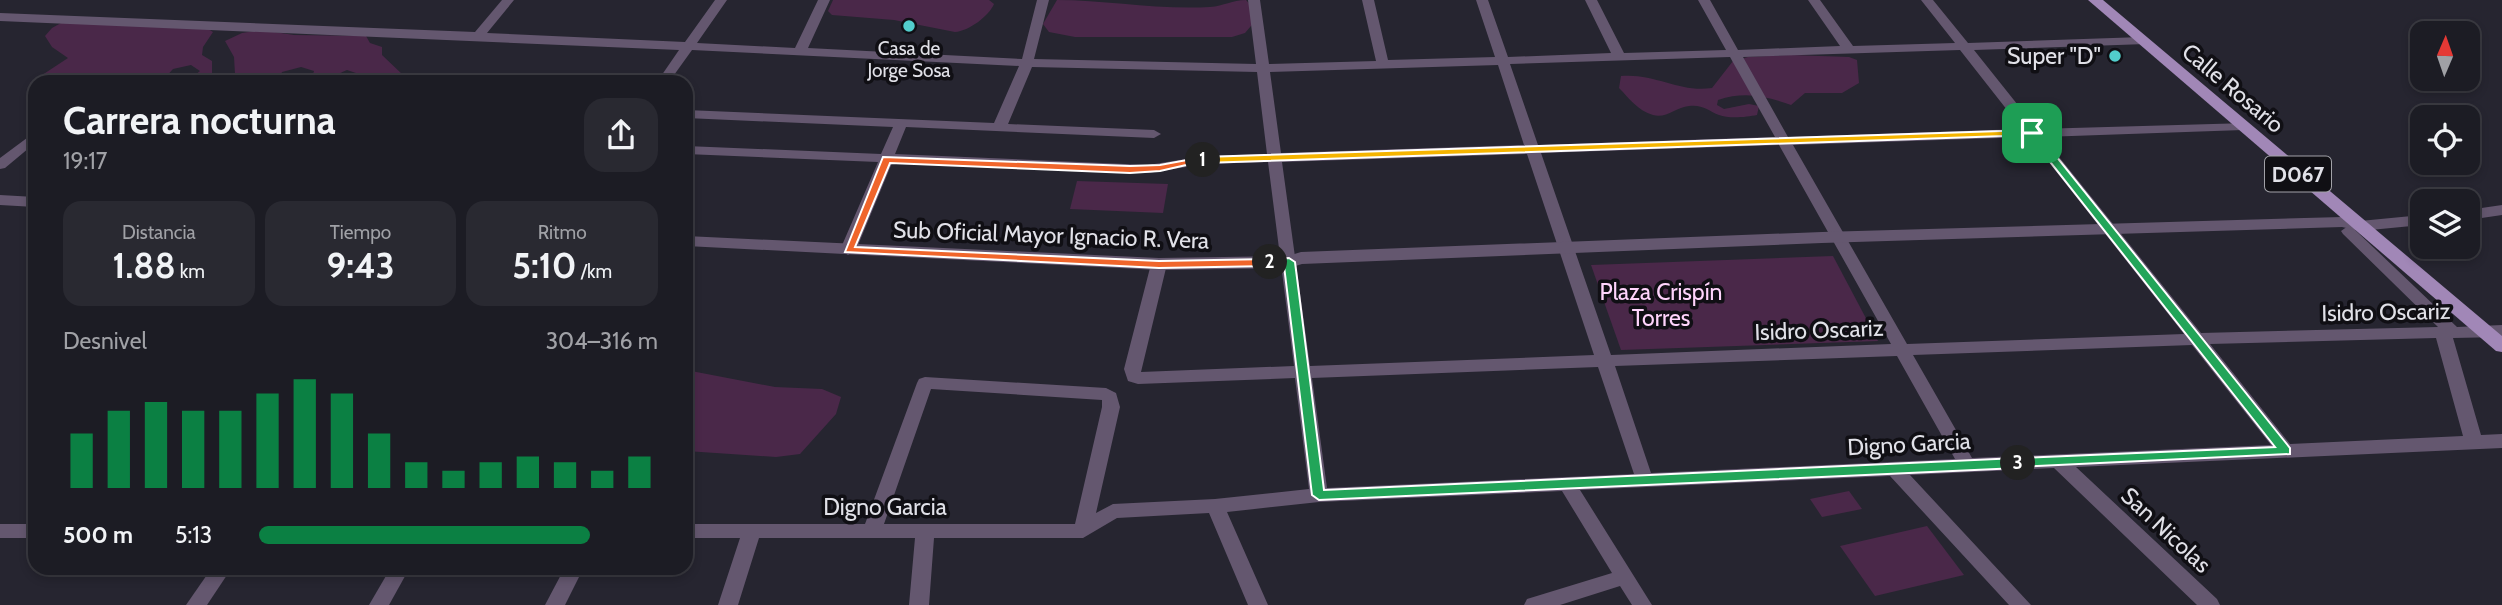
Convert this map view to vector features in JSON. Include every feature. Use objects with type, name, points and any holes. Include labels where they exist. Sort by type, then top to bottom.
[{"type":"main road","name":"Calle Rosario","points":[[2095,0],[2243,126],[2354,228],[2494,332],[2502,346]]},
{"type":"street","points":[[478,36],[508,0]]},
{"type":"street","points":[[668,75],[721,0]]},
{"type":"street","points":[[800,51],[824,0]]},
{"type":"street","points":[[999,128],[1027,64],[1043,0]]},
{"type":"street","points":[[1254,0],[1319,495]]},
{"type":"street","points":[[1368,0],[1383,65]]},
{"type":"street","points":[[1482,0],[1645,480]]},
{"type":"street","points":[[1591,0],[1620,58]]},
{"type":"street","points":[[1704,0],[1967,466]]},
{"type":"street","points":[[1814,0],[1850,51]]},
{"type":"street","points":[[1927,0],[2286,451]]},
{"type":"street","points":[[0,18],[478,36],[1027,64],[1264,68],[2142,41]]},
{"type":"street","points":[[693,114],[1154,134]]},
{"type":"street","points":[[848,250],[901,124]]},
{"type":"street","points":[[693,150],[1130,169],[1160,168],[1195,161],[2243,126]]},
{"type":"street","points":[[0,165],[28,142]]},
{"type":"street","points":[[0,200],[28,202]]},
{"type":"street","points":[[2480,213],[2502,210]]},
{"type":"street","name":"Sub Oficial Mayor Ignacio R. Vera","points":[[693,241],[1159,264],[1289,262],[1302,266],[1567,251],[2354,228],[2410,221]]},
{"type":"street","points":[[2354,228],[2385,267],[2448,333],[2474,443]]},
{"type":"street","name":"Isidro Oscariz","points":[[1159,264],[1132,369],[1134,377],[1138,379],[2196,339],[2494,332]]},
{"type":"street","points":[[2385,267],[2406,265]]},
{"type":"street","points":[[872,531],[925,383],[1106,394],[1110,397],[1111,407],[1083,531]]},
{"type":"street","name":"Digno Garcia","points":[[693,531],[1083,531],[1113,511],[1215,506],[1319,495],[2502,441]]},
{"type":"street","name":"San Nicolas","points":[[2058,461],[2210,605]]},
{"type":"street","points":[[1894,469],[2021,605]]},
{"type":"street","points":[[1567,484],[1642,605]]},
{"type":"street","points":[[1215,506],[1258,605]]},
{"type":"street","points":[[0,531],[28,530]]},
{"type":"street","points":[[728,605],[752,531]]},
{"type":"street","points":[[919,605],[925,531]]},
{"type":"street","points":[[196,605],[218,575]]},
{"type":"street","points":[[379,605],[396,575]]},
{"type":"street","points":[[555,605],[571,575]]},
{"type":"street","points":[[1534,605],[1624,576]]},
{"type":"green space","points":[[833,0],[989,0],[994,4],[978,22],[955,32],[894,20],[832,15],[828,11]]},
{"type":"green space","points":[[1057,0],[1191,8],[1246,0],[1255,10],[1256,20],[1245,33],[1232,37],[1075,37],[1049,32],[1043,24]]},
{"type":"green space","points":[[70,18],[208,29],[213,32],[203,47],[202,55],[212,61],[212,75],[195,75],[200,71],[191,65],[173,69],[167,75],[42,75],[68,58],[52,47],[45,36],[52,28]]},
{"type":"green space","points":[[261,30],[294,35],[366,36],[370,43],[382,47],[382,55],[403,75],[360,75],[347,70],[337,75],[313,75],[314,71],[301,67],[282,72],[280,75],[236,75],[234,57],[225,41],[242,33]]},
{"type":"green space","points":[[1748,57],[1849,57],[1857,60],[1859,83],[1842,93],[1805,93],[1791,105],[1755,96],[1718,100],[1717,105],[1724,109],[1749,104],[1759,106],[1757,115],[1738,117],[1723,116],[1694,106],[1653,115],[1638,107],[1619,88],[1621,76],[1633,76],[1689,88],[1712,88],[1733,61]]},
{"type":"green space","points":[[1077,181],[1168,184],[1163,213],[1070,209]]},
{"type":"green space","name":"Plaza Crispín Torres","points":[[1833,256],[1878,341],[1621,350],[1591,265]]},
{"type":"green space","points":[[693,371],[775,387],[822,389],[841,397],[836,414],[800,454],[776,457],[693,451]]},
{"type":"green space","points":[[1849,491],[1862,509],[1822,517],[1810,499]]},
{"type":"green space","points":[[1927,526],[1964,575],[1875,596],[1840,546]]},
{"type":"place","name":"Casa de Jorge Sosa","points":[[909,26]]},
{"type":"place","name":"Super \"D\"","points":[[2115,56]]},
{"type":"route","points":[[2032,133],[2286,451],[1319,495],[1289,262],[1159,264],[848,250],[886,160],[1148,169],[1205,160],[2032,133]]}]
